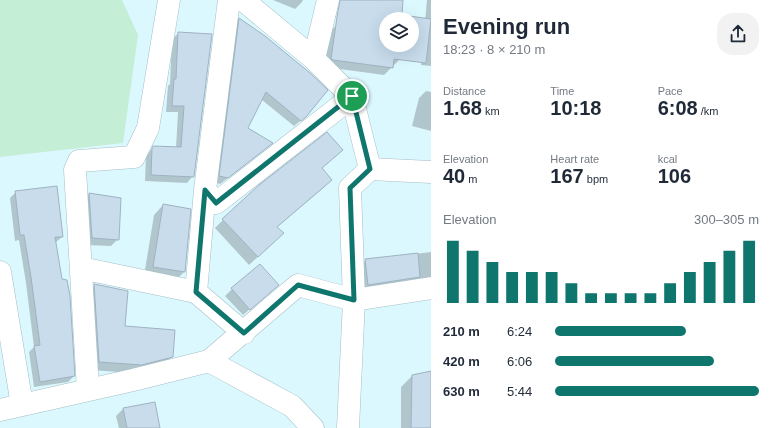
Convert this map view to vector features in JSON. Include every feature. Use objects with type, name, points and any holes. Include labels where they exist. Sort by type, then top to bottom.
[{"type":"street","points":[[88,390],[75,170],[79,161],[134,157],[148,128],[169,0]]},
{"type":"street","points":[[196,292],[205,190],[229,0]]},
{"type":"street","points":[[243,0],[314,59],[352,96],[370,169]]},
{"type":"street","points":[[314,59],[328,0]]},
{"type":"street","points":[[205,190],[216,203],[352,96]]},
{"type":"street","points":[[348,428],[354,300],[350,188],[370,169],[431,172]]},
{"type":"street","points":[[81,268],[196,292],[244,333]]},
{"type":"street","points":[[0,272],[22,405]]},
{"type":"street","points":[[0,410],[210,361],[298,285],[354,300],[431,288]]},
{"type":"street","points":[[210,361],[292,406],[314,428]]},
{"type":"green space","points":[[0,0],[122,0],[138,35],[123,143],[0,157]]},
{"type":"building","points":[[340,0],[403,0],[402,12],[379,12],[379,52],[419,52],[419,17],[431,19],[426,63],[394,59],[393,68],[331,59]]},
{"type":"building","points":[[239,18],[265,36],[328,90],[301,121],[266,92],[248,128],[273,143],[228,178],[219,176]]},
{"type":"building","points":[[178,32],[212,34],[194,177],[151,175],[153,146],[181,147],[184,106],[172,106],[174,79],[176,79]]},
{"type":"building","points":[[327,132],[343,150],[322,168],[332,180],[277,227],[284,233],[258,257],[222,219],[259,185]]},
{"type":"building","points":[[57,186],[63,237],[55,237],[62,279],[67,280],[70,296],[75,376],[40,382],[34,346],[40,345],[24,235],[20,235],[15,191]]},
{"type":"building","points":[[89,193],[121,198],[119,240],[92,238]]},
{"type":"building","points":[[163,204],[191,209],[185,272],[153,267]]},
{"type":"building","points":[[418,253],[420,277],[368,285],[365,259]]},
{"type":"building","points":[[260,264],[279,285],[250,310],[231,288]]},
{"type":"building","points":[[94,284],[128,291],[125,326],[175,330],[173,357],[142,365],[99,362]]},
{"type":"building","points":[[431,371],[431,428],[411,428],[412,375]]},
{"type":"building","points":[[155,402],[160,428],[127,428],[123,408]]},
{"type":"route","points":[[352,96],[370,169],[350,188],[354,300],[298,285],[244,333],[196,292],[205,190],[216,203],[352,96]]}]
